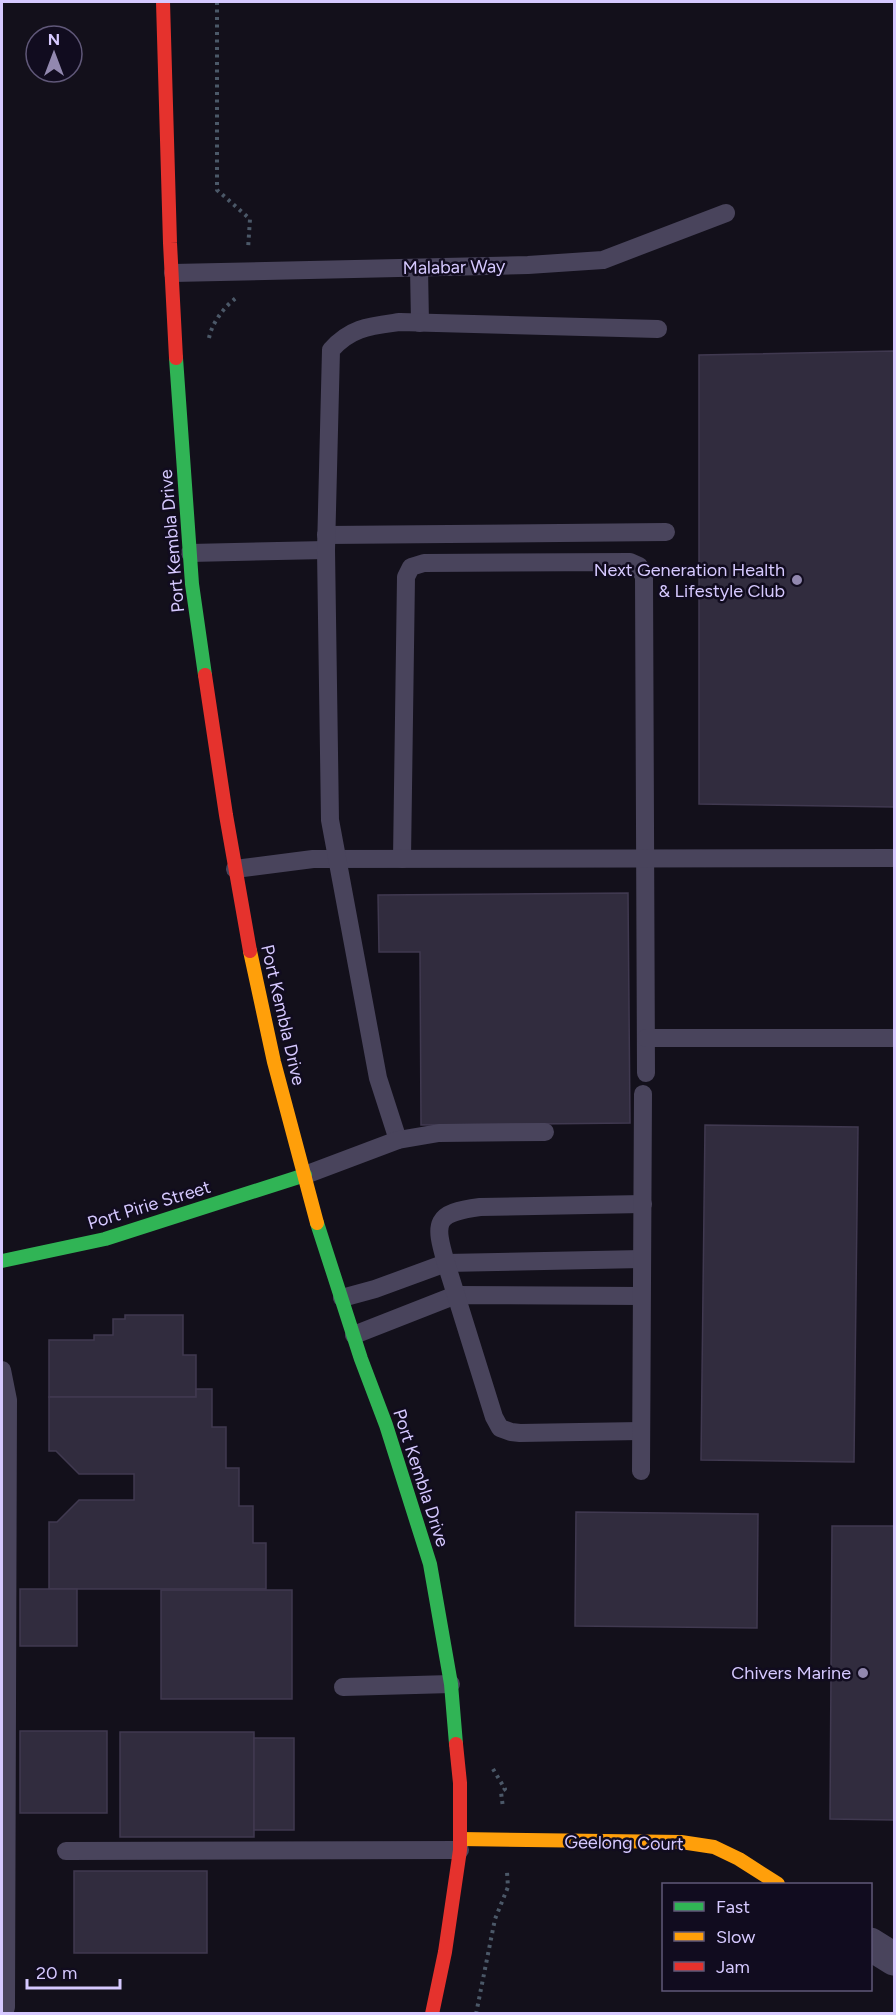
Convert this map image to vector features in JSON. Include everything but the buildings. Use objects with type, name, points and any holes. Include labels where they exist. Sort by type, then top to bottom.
[{"type":"street","name":"Port Kembla Drive","points":[[163,2],[170,243],[182,459],[199,631],[235,869],[248,943],[274,1062],[318,1226],[386,1425],[430,1564],[451,1684],[460,1783],[460,1844],[445,1952],[432,2013]]},
{"type":"street","name":"Port Pirie Street","points":[[2,1261],[105,1239],[305,1175]]},
{"type":"street","name":"Geelong Court","points":[[460,1844],[681,1842],[714,1847],[739,1859],[776,1883]]},
{"type":"street","points":[[872,1945],[894,1959]]},
{"type":"lane","name":"Malabar Way","points":[[173,273],[528,265],[603,260],[726,213]]},
{"type":"lane","points":[[419,268],[420,322]]},
{"type":"lane","points":[[398,1140],[378,1078],[330,820],[326,543],[331,350],[342,338],[365,327],[400,322],[658,329]]},
{"type":"lane","points":[[190,553],[326,543],[666,532]]},
{"type":"lane","points":[[402,859],[405,577],[411,567],[424,563],[483,562],[630,562],[639,566],[644,577],[646,1072]]},
{"type":"lane","points":[[235,869],[314,859],[894,858]]},
{"type":"lane","points":[[646,1038],[894,1038]]},
{"type":"lane","points":[[641,1470],[643,1094]]},
{"type":"lane","points":[[305,1175],[398,1140],[440,1132],[545,1132]]},
{"type":"lane","points":[[640,1431],[520,1433],[500,1428],[494,1417],[446,1263],[439,1238],[439,1226],[445,1215],[458,1210],[480,1207],[643,1204]]},
{"type":"lane","points":[[342,1298],[375,1289],[446,1263],[642,1259]]},
{"type":"lane","points":[[354,1335],[456,1294],[641,1296]]},
{"type":"lane","points":[[2,1370],[8,1400],[6,2007],[4,2013]]},
{"type":"lane","points":[[343,1687],[451,1684]]},
{"type":"lane","points":[[66,1851],[460,1844]]},
{"type":"path","points":[[209,344],[209,334],[219,316],[229,303],[248,290],[250,219],[217,190],[217,2]]},
{"type":"path","points":[[492,1762],[494,1772],[505,1789],[501,1792]]},
{"type":"path","points":[[476,2013],[495,1919],[508,1887],[507,1876]]},
{"type":"traffic: fast","points":[[176,358],[192,584],[205,675]]},
{"type":"traffic: fast","points":[[2,1261],[105,1239],[305,1175]]},
{"type":"traffic: fast","points":[[317,1223],[361,1359],[386,1425],[430,1564],[451,1684],[456,1744]]},
{"type":"traffic: slow","points":[[250,951],[274,1062],[317,1223]]},
{"type":"traffic: slow","points":[[460,1839],[681,1842],[714,1847],[739,1859],[776,1883]]},
{"type":"traffic: jam","points":[[163,2],[176,358]]},
{"type":"traffic: jam","points":[[205,675],[226,815],[250,951]]},
{"type":"traffic: jam","points":[[432,2014],[445,1952],[460,1850],[460,1783],[456,1744]]},
{"type":"place","name":"Next Generation Health & Lifestyle Club","points":[[797,580]]},
{"type":"place","name":"Chivers Marine","points":[[863,1673]]}]
